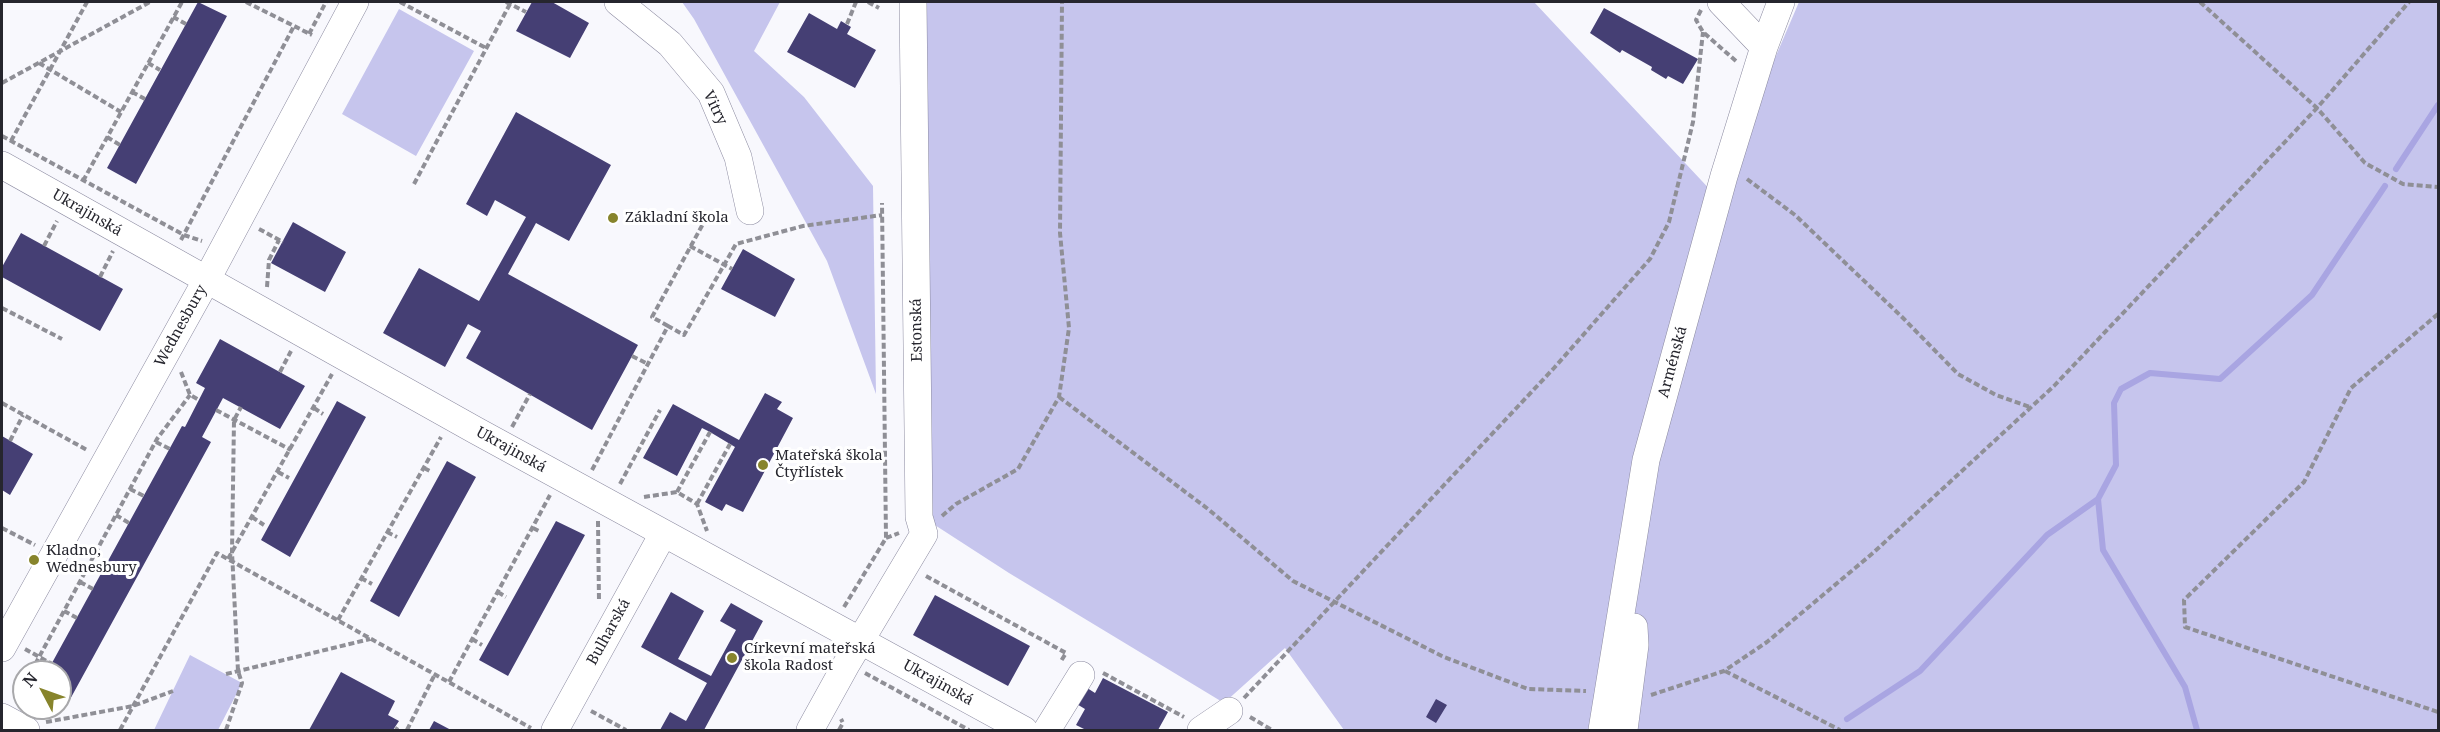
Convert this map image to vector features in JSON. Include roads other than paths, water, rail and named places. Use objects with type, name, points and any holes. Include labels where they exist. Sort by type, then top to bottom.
[{"type":"street","name":"Wednesbury","points":[[2,648],[206,281],[320,40],[356,2]]},
{"type":"street","name":"Vitry","points":[[618,2],[670,44],[711,93],[738,157],[750,211]]},
{"type":"street","name":"Estonská","points":[[861,640],[924,534],[920,521],[913,2]]},
{"type":"street","points":[[1721,2],[1764,47]]},
{"type":"street","name":"Arménská","points":[[1602,730],[1646,460],[1728,162],[1764,47],[1781,2]]},
{"type":"street","name":"Ukrajinská","points":[[6,153],[206,281],[663,534],[1024,730]]},
{"type":"street","name":"Bulharská","points":[[543,729],[663,534]]},
{"type":"street","points":[[1624,730],[1635,645],[1631,546]]},
{"type":"street","points":[[1595,730],[1610,647],[1625,594]]},
{"type":"street","points":[[810,730],[861,640]]},
{"type":"street","points":[[1047,730],[1078,666]]},
{"type":"street","points":[[1202,729],[1232,710]]},
{"type":"street","points":[[2,717],[32,727]]},
{"type":"waterway","points":[[2396,169],[2438,105]]},
{"type":"waterway","points":[[1847,719],[1920,671],[2047,535],[2098,499],[2116,465],[2114,403],[2121,389],[2150,373],[2220,379],[2312,295],[2385,186]]},
{"type":"waterway","points":[[2098,499],[2103,550],[2185,687],[2197,730]]},
{"type":"place","name":"Základní škola","points":[[613,218]]},
{"type":"place","name":"Mateřská škola Čtyřlístek","points":[[763,465]]},
{"type":"place","name":"Kladno, Wednesbury","points":[[34,560]]},
{"type":"place","name":"Církevní mateřská škola Radost","points":[[732,658]]}]
